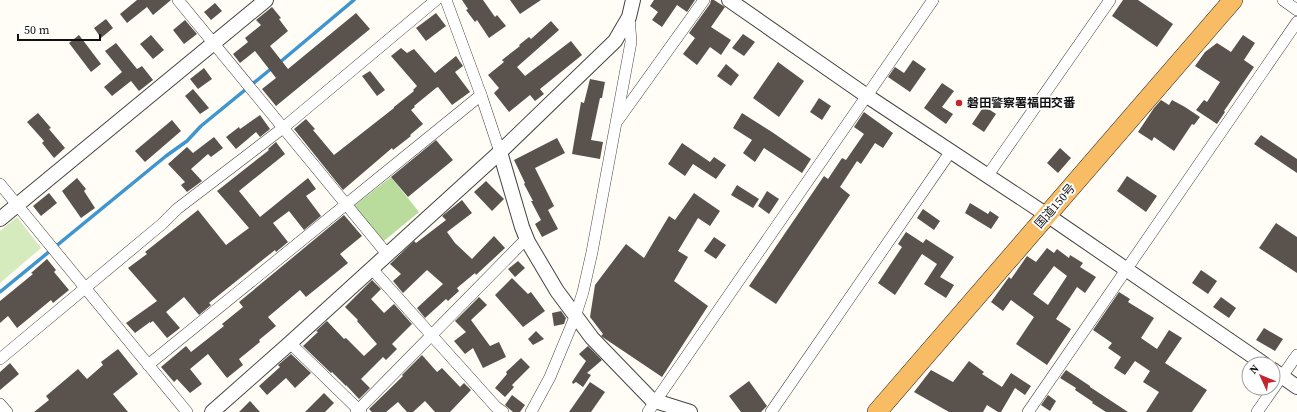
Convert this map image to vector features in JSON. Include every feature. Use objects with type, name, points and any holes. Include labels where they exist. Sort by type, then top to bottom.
[{"type":"highway","name":"国道150号","points":[[877,412],[1234,0]]},
{"type":"street","points":[[178,0],[387,254]]},
{"type":"street","points":[[0,219],[213,42],[266,0]]},
{"type":"street","points":[[0,359],[162,224],[177,209],[283,128],[436,0]]},
{"type":"street","points":[[446,0],[482,95],[526,238],[557,291],[575,317],[597,343],[652,400],[652,406]]},
{"type":"street","points":[[212,412],[500,152],[615,42],[629,17],[633,0]]},
{"type":"street","points":[[616,122],[704,0]]},
{"type":"street","points":[[729,0],[867,96],[1047,215],[1252,356]]},
{"type":"street","points":[[652,406],[933,0]]},
{"type":"street","points":[[988,176],[1110,0]]},
{"type":"street","points":[[1283,0],[1297,10]]},
{"type":"street","points":[[531,412],[550,377],[575,317],[592,252],[631,42],[629,17]]},
{"type":"street","points":[[1028,412],[1297,22]]},
{"type":"street","points":[[148,365],[482,95]]},
{"type":"street","points":[[771,412],[951,151]]},
{"type":"street","points":[[0,184],[186,412]]},
{"type":"street","points":[[290,343],[359,411],[526,238]]},
{"type":"street","points":[[372,269],[496,407],[503,412]]},
{"type":"street","points":[[1281,369],[1297,354]]},
{"type":"street","points":[[1281,376],[1297,387]]},
{"type":"street","points":[[1258,412],[1266,396]]},
{"type":"street","points":[[0,404],[7,412]]},
{"type":"street","points":[[652,406],[690,412]]},
{"type":"green space","points":[[391,177],[419,212],[379,245],[350,209]]},
{"type":"green space","points":[[17,217],[41,248],[0,283],[0,231]]},
{"type":"building","points":[[137,0],[171,0],[153,15],[147,7],[127,23],[120,14]]},
{"type":"building","points":[[462,0],[483,0],[495,17],[497,15],[506,26],[489,38],[477,20],[475,22],[466,10],[468,9]]},
{"type":"building","points":[[510,0],[541,0],[520,14]]},
{"type":"building","points":[[654,0],[695,0],[687,12],[677,5],[662,27],[652,20],[658,12],[650,6]]},
{"type":"building","points":[[711,0],[714,0],[725,7],[711,27],[731,40],[721,55],[710,47],[697,65],[683,54],[695,38],[689,33],[710,4]]},
{"type":"building","points":[[1123,0],[1138,0],[1173,24],[1157,47],[1112,16]]},
{"type":"building","points":[[215,3],[222,11],[211,20],[204,12]]},
{"type":"building","points":[[272,7],[281,18],[279,19],[288,31],[270,46],[288,69],[356,13],[370,29],[276,106],[262,89],[276,78],[255,51],[240,63],[233,54],[248,42],[245,38],[261,25],[256,20]]},
{"type":"building","points":[[436,13],[446,26],[426,41],[416,28]]},
{"type":"building","points":[[106,19],[113,28],[101,38],[94,28]]},
{"type":"building","points":[[185,20],[197,34],[184,44],[173,30]]},
{"type":"building","points":[[551,21],[559,30],[517,67],[525,76],[571,41],[582,55],[540,89],[544,94],[535,101],[530,95],[509,112],[494,93],[499,88],[488,75],[504,62],[502,60],[520,46],[519,45],[529,37],[531,39]]},
{"type":"building","points":[[743,34],[755,42],[744,56],[732,48]]},
{"type":"building","points":[[79,35],[101,64],[91,72],[69,43]]},
{"type":"building","points":[[151,35],[164,50],[153,59],[140,44]]},
{"type":"building","points":[[1243,35],[1255,43],[1244,60],[1254,67],[1224,111],[1225,112],[1217,124],[1196,110],[1204,100],[1207,102],[1220,82],[1195,66],[1205,52],[1217,43],[1231,52]]},
{"type":"building","points":[[116,43],[137,69],[142,66],[153,80],[139,91],[131,81],[112,96],[104,87],[122,72],[105,51]]},
{"type":"building","points":[[401,48],[407,53],[414,49],[435,73],[456,56],[463,66],[455,72],[470,92],[452,105],[438,87],[436,88],[411,110],[423,124],[410,135],[411,136],[393,150],[392,148],[343,190],[294,129],[306,119],[315,129],[313,130],[334,155],[414,91],[413,90],[417,86],[391,56]]},
{"type":"building","points":[[913,60],[926,69],[910,92],[888,77],[895,67],[904,73]]},
{"type":"building","points":[[778,62],[804,81],[779,117],[753,98]]},
{"type":"building","points":[[726,64],[739,75],[731,86],[717,76]]},
{"type":"building","points":[[204,68],[212,79],[198,89],[190,79]]},
{"type":"building","points":[[370,71],[385,90],[377,96],[362,76]]},
{"type":"building","points":[[590,79],[605,82],[591,140],[603,142],[600,159],[572,154],[581,102],[584,103]]},
{"type":"building","points":[[942,83],[954,91],[942,107],[953,114],[946,124],[924,108]]},
{"type":"building","points":[[193,89],[209,108],[200,114],[185,96]]},
{"type":"building","points":[[819,98],[831,106],[822,120],[810,112]]},
{"type":"building","points":[[1161,100],[1169,105],[1172,100],[1200,117],[1194,125],[1192,124],[1174,151],[1154,137],[1152,141],[1138,132]]},
{"type":"building","points":[[984,106],[996,114],[984,132],[972,124]]},
{"type":"building","points":[[864,112],[893,133],[883,148],[875,143],[861,164],[857,161],[840,187],[850,195],[776,304],[749,286],[824,176],[828,179],[842,158],[846,160],[864,134],[854,127]]},
{"type":"building","points":[[38,113],[65,148],[54,158],[42,143],[44,141],[27,122]]},
{"type":"building","points":[[742,113],[811,159],[802,173],[764,148],[755,162],[743,153],[752,140],[733,128]]},
{"type":"building","points":[[260,115],[270,129],[260,137],[256,132],[236,149],[226,137],[239,127],[240,129]]},
{"type":"building","points":[[172,120],[181,131],[145,162],[135,151]]},
{"type":"building","points":[[1261,135],[1297,159],[1297,173],[1254,144]]},
{"type":"building","points":[[214,137],[223,148],[211,157],[208,154],[191,169],[202,181],[187,192],[181,185],[185,182],[168,164],[187,147],[193,153]]},
{"type":"building","points":[[557,138],[565,153],[535,168],[554,206],[548,210],[558,229],[542,237],[535,224],[541,220],[531,201],[533,201],[514,160]]},
{"type":"building","points":[[436,140],[453,160],[408,197],[391,177]]},
{"type":"building","points":[[276,142],[285,154],[239,191],[260,217],[308,178],[316,189],[306,196],[321,216],[304,230],[289,211],[273,223],[288,242],[276,252],[275,250],[209,303],[211,305],[199,315],[184,297],[166,312],[180,328],[167,338],[153,321],[135,333],[126,323],[157,301],[128,268],[147,254],[145,252],[198,210],[226,245],[249,228],[217,191],[269,150],[268,149]]},
{"type":"building","points":[[682,143],[710,162],[714,157],[726,165],[716,179],[693,164],[685,176],[668,164]]},
{"type":"building","points":[[1060,148],[1071,158],[1058,173],[1047,163]]},
{"type":"building","points":[[1127,176],[1157,196],[1146,212],[1117,191]]},
{"type":"building","points":[[77,178],[86,189],[84,191],[95,208],[81,218],[62,191]]},
{"type":"building","points":[[486,181],[504,199],[492,211],[474,192]]},
{"type":"building","points":[[737,185],[759,199],[753,208],[731,195]]},
{"type":"building","points":[[767,191],[779,199],[769,214],[758,206]]},
{"type":"building","points":[[49,193],[57,203],[41,216],[33,206]]},
{"type":"building","points":[[694,193],[720,211],[710,226],[698,218],[678,251],[688,257],[674,281],[708,306],[662,377],[601,336],[603,334],[590,317],[595,285],[626,244],[644,258],[669,216],[675,220]]},
{"type":"building","points":[[462,200],[472,213],[447,232],[455,243],[472,259],[494,236],[505,248],[476,275],[475,273],[457,288],[459,291],[448,301],[446,299],[425,318],[417,308],[443,284],[427,270],[403,293],[393,281],[401,274],[390,264],[414,241],[416,243],[446,220],[442,216]]},
{"type":"building","points":[[970,203],[988,214],[990,211],[999,217],[991,229],[965,213]]},
{"type":"building","points":[[923,209],[940,221],[934,230],[917,218]]},
{"type":"building","points":[[344,215],[362,236],[340,254],[348,263],[306,297],[300,290],[268,317],[276,326],[259,340],[260,342],[239,359],[243,365],[227,378],[208,354],[190,369],[202,384],[190,393],[177,379],[174,382],[161,367],[186,346],[191,352],[224,326],[222,324],[243,307],[239,302]]},
{"type":"building","points":[[1276,223],[1297,237],[1297,273],[1259,248]]},
{"type":"building","points":[[906,232],[923,243],[926,239],[954,257],[940,277],[954,285],[946,298],[924,284],[937,264],[922,254],[895,295],[878,283],[902,247],[898,244]]},
{"type":"building","points":[[714,237],[726,245],[716,259],[704,251]]},
{"type":"building","points":[[1047,248],[1054,253],[1057,249],[1069,258],[1070,255],[1083,263],[1080,267],[1096,277],[1085,293],[1077,287],[1056,319],[1071,329],[1047,365],[1016,344],[1034,317],[1011,300],[1003,311],[991,302],[1009,277],[1011,279],[1027,256],[1036,262]],"holes":[[[1054,266],[1067,276],[1048,305],[1033,294]]]},
{"type":"building","points":[[47,259],[56,270],[54,272],[69,290],[53,303],[51,300],[17,328],[8,316],[0,323],[0,301],[33,274],[31,273]]},
{"type":"building","points":[[518,261],[525,268],[515,277],[508,269]]},
{"type":"building","points":[[1201,270],[1217,281],[1208,294],[1192,283]]},
{"type":"building","points":[[512,278],[528,294],[531,292],[545,311],[523,327],[495,295]]},
{"type":"building","points":[[372,280],[381,289],[371,299],[384,313],[394,304],[412,324],[392,344],[397,349],[386,360],[383,357],[361,379],[370,388],[359,399],[346,385],[303,346],[327,321],[344,339],[346,338],[364,356],[377,344],[357,321],[358,320],[345,307]]},
{"type":"building","points":[[1119,292],[1130,299],[1128,302],[1154,318],[1141,338],[1157,349],[1169,330],[1182,338],[1165,363],[1207,390],[1192,412],[1146,412],[1159,392],[1143,382],[1150,371],[1135,361],[1125,375],[1114,368],[1121,357],[1108,348],[1112,343],[1093,330]]},
{"type":"building","points":[[479,297],[487,305],[471,320],[490,346],[499,342],[506,357],[483,368],[473,348],[465,354],[454,341],[466,332],[455,321]]},
{"type":"building","points":[[1221,297],[1236,308],[1229,318],[1213,307]]},
{"type":"building","points":[[561,311],[566,318],[564,324],[554,326],[552,313]]},
{"type":"building","points":[[1264,328],[1283,339],[1275,351],[1256,340]]},
{"type":"building","points":[[536,331],[544,339],[533,345],[528,339]]},
{"type":"building","points":[[588,346],[602,360],[587,373],[591,375],[583,387],[576,382],[573,384],[572,382],[586,361],[579,354]]},
{"type":"building","points":[[118,349],[138,374],[113,394],[128,412],[34,412],[49,400],[46,396],[78,369],[87,379],[103,365],[101,362]]},
{"type":"building","points":[[291,354],[311,373],[295,388],[286,378],[267,395],[259,386],[280,367],[278,365]]},
{"type":"building","points":[[422,355],[437,372],[442,368],[460,387],[464,383],[471,390],[450,412],[435,412],[425,401],[413,412],[407,412],[398,402],[386,412],[372,412],[369,409]]},
{"type":"building","points":[[521,358],[530,367],[512,385],[514,387],[505,397],[495,388],[507,374],[506,372]]},
{"type":"building","points":[[969,361],[984,372],[982,374],[1002,387],[1011,373],[1031,386],[1025,395],[1015,388],[1001,412],[998,412],[987,405],[983,412],[949,412],[914,392],[931,370],[953,382]]},
{"type":"building","points":[[10,363],[19,374],[0,390],[0,372]]},
{"type":"building","points":[[1066,370],[1128,412],[1106,412],[1092,403],[1093,402],[1075,390],[1076,388],[1060,378]]},
{"type":"building","points":[[749,381],[767,406],[761,412],[741,412],[729,396]]},
{"type":"building","points":[[590,382],[605,392],[591,412],[569,412]]},
{"type":"building","points":[[324,393],[334,403],[325,412],[305,412]]},
{"type":"building","points":[[512,395],[525,405],[520,412],[513,412],[505,405]]},
{"type":"building","points":[[1048,395],[1056,401],[1050,411],[1041,405]]},
{"type":"building","points":[[250,401],[260,412],[239,412]]},
{"type":"waterway","points":[[279,63],[354,0]]},
{"type":"waterway","points":[[0,292],[166,156],[187,141],[201,126],[272,68]]},
{"type":"place","name":"磐田警察署福田交番","points":[[959,103]]}]
